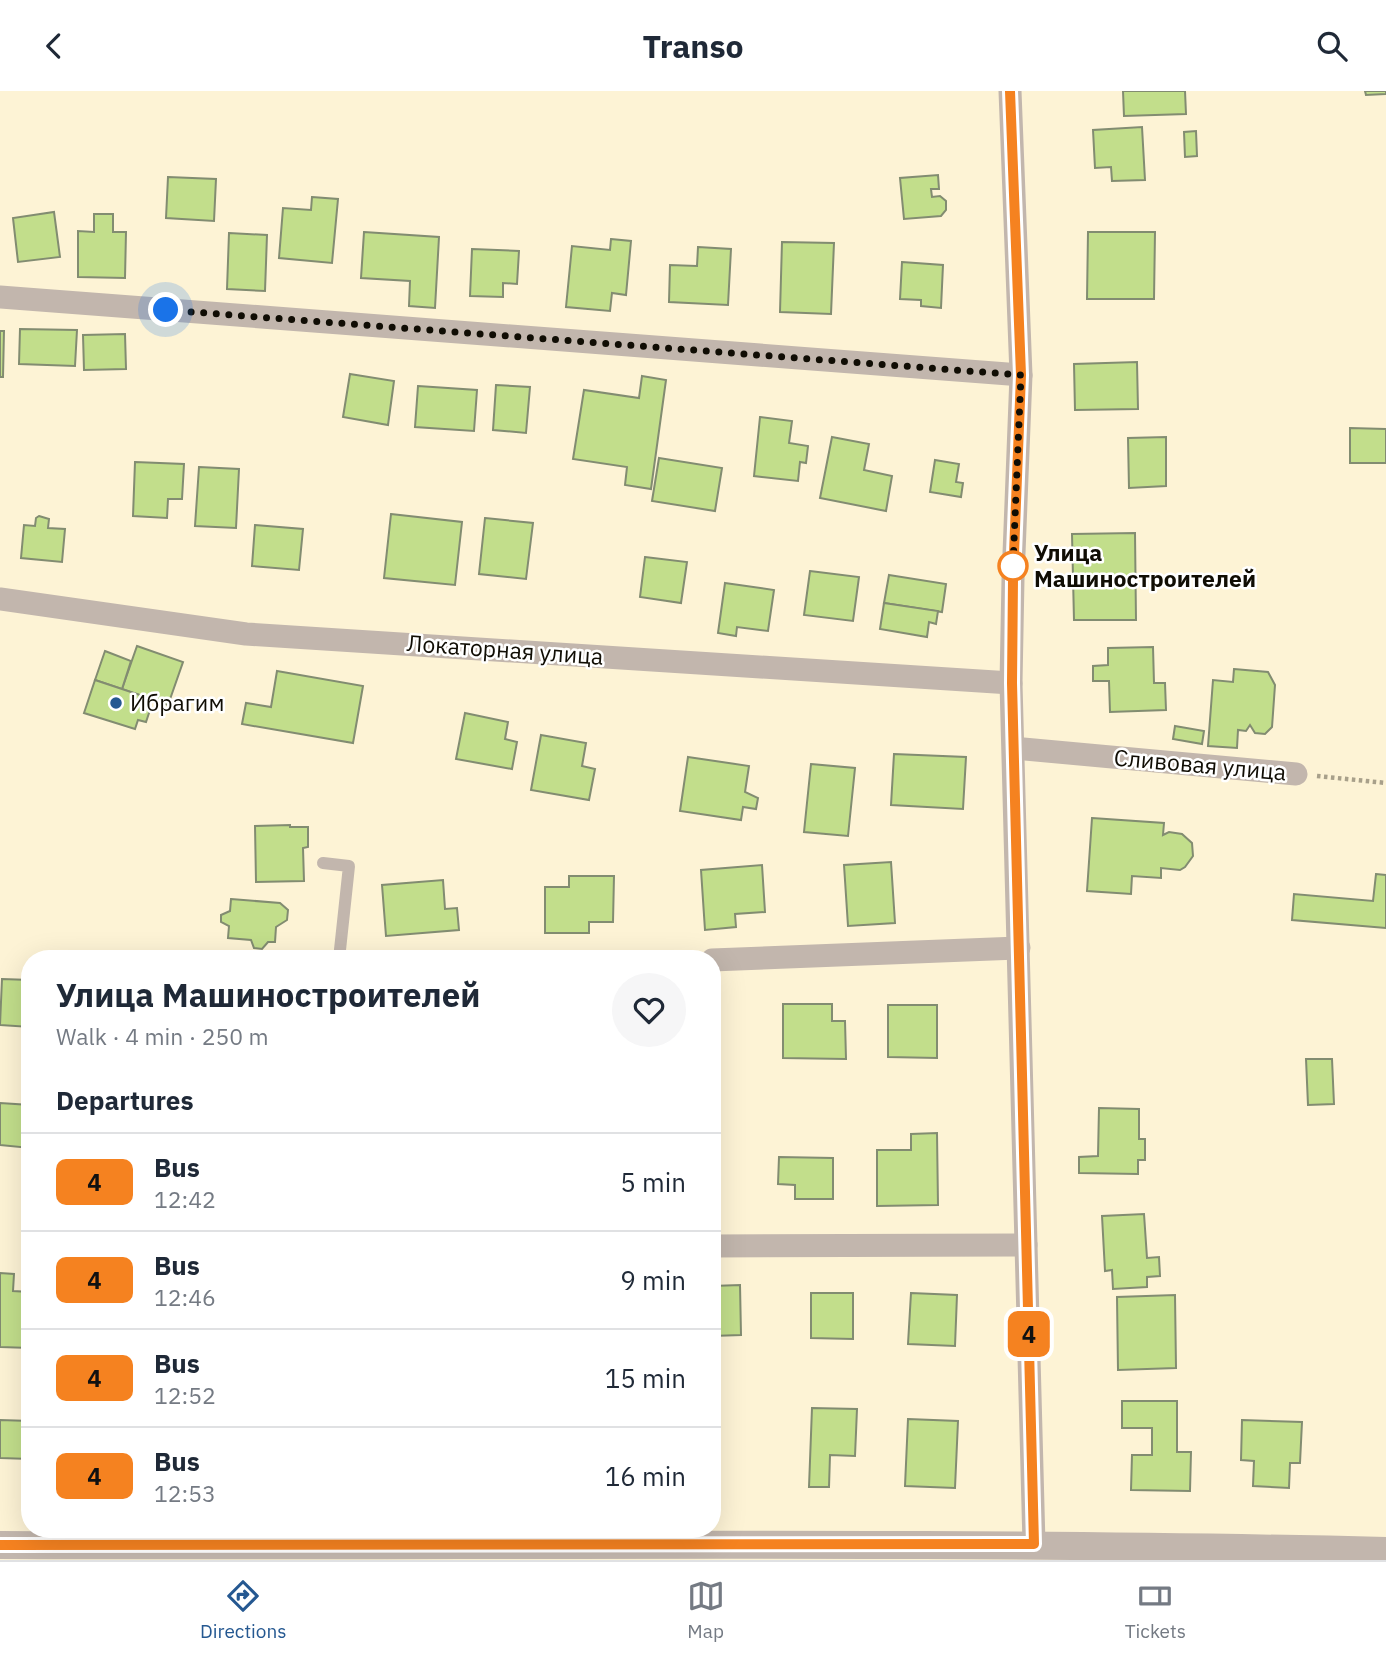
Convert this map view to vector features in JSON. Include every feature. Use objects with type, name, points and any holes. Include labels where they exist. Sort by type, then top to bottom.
[{"type":"street","points":[[1010,91],[1021,375],[1012,683],[1033,1552]]},
{"type":"street","points":[[0,297],[1021,375]]},
{"type":"street","name":"Локаторная улица","points":[[0,600],[246,633],[1012,683]]},
{"type":"street","name":"Сливовая улица","points":[[1014,748],[1296,774]]},
{"type":"street","points":[[721,960],[1018,948]]},
{"type":"street","points":[[721,1246],[1026,1245]]},
{"type":"street","points":[[0,1545],[440,1553],[1386,1551]]},
{"type":"lane","points":[[323,863],[349,866],[340,950]]},
{"type":"path","name":"Сливовая улица","points":[[1296,774],[1386,783]]},
{"type":"building","points":[[1123,91],[1185,91],[1186,114],[1124,116]]},
{"type":"building","points":[[1365,91],[1386,91],[1386,94],[1366,95]]},
{"type":"building","points":[[1142,127],[1145,180],[1112,181],[1111,167],[1095,168],[1093,130]]},
{"type":"building","points":[[1196,131],[1197,156],[1185,157],[1184,132]]},
{"type":"building","points":[[938,175],[939,189],[931,189],[932,197],[940,196],[946,201],[946,210],[941,216],[904,219],[900,178]]},
{"type":"building","points":[[168,177],[216,179],[214,221],[166,218]]},
{"type":"building","points":[[312,197],[338,199],[332,263],[279,258],[283,208],[311,210]]},
{"type":"building","points":[[54,212],[60,257],[18,262],[13,218]]},
{"type":"building","points":[[94,214],[113,214],[113,232],[126,232],[125,278],[78,277],[78,231],[94,232]]},
{"type":"building","points":[[364,232],[439,237],[435,308],[409,306],[410,281],[361,278]]},
{"type":"building","points":[[1088,232],[1155,232],[1154,299],[1087,299]]},
{"type":"building","points":[[229,233],[267,235],[265,291],[227,289]]},
{"type":"building","points":[[611,239],[631,241],[626,295],[612,293],[610,311],[566,307],[572,246],[610,250]]},
{"type":"building","points":[[782,242],[834,243],[831,314],[780,312]]},
{"type":"building","points":[[698,247],[731,249],[728,305],[669,302],[670,265],[697,266]]},
{"type":"building","points":[[472,249],[519,251],[517,284],[503,283],[503,297],[470,296]]},
{"type":"building","points":[[902,262],[943,265],[941,308],[921,306],[921,300],[900,299]]},
{"type":"building","points":[[20,329],[77,330],[75,366],[19,364]]},
{"type":"building","points":[[0,331],[4,331],[3,377],[0,377]]},
{"type":"building","points":[[125,334],[126,369],[84,370],[83,335]]},
{"type":"building","points":[[1137,362],[1138,409],[1075,410],[1074,364]]},
{"type":"building","points":[[350,374],[394,381],[388,425],[343,417]]},
{"type":"building","points":[[642,376],[666,380],[651,489],[625,485],[627,467],[573,459],[584,390],[639,398]]},
{"type":"building","points":[[496,385],[530,387],[526,433],[493,430]]},
{"type":"building","points":[[418,386],[477,390],[474,431],[415,427]]},
{"type":"building","points":[[760,417],[792,421],[789,443],[808,446],[806,463],[800,462],[798,481],[754,476]]},
{"type":"building","points":[[1350,428],[1386,429],[1386,463],[1350,463]]},
{"type":"building","points":[[832,437],[869,444],[864,470],[892,476],[886,511],[820,498]]},
{"type":"building","points":[[1166,437],[1166,486],[1129,488],[1128,438]]},
{"type":"building","points":[[659,458],[722,468],[715,511],[652,501]]},
{"type":"building","points":[[935,460],[959,464],[956,482],[963,483],[961,497],[930,492]]},
{"type":"building","points":[[135,462],[184,464],[182,499],[168,499],[167,518],[133,516]]},
{"type":"building","points":[[199,467],[239,469],[236,528],[195,526]]},
{"type":"building","points":[[391,514],[462,522],[455,585],[384,578]]},
{"type":"building","points":[[39,516],[49,519],[48,528],[65,529],[62,562],[21,558],[24,525],[35,526]]},
{"type":"building","points":[[485,518],[533,523],[526,579],[479,574]]},
{"type":"building","points":[[255,525],[303,529],[299,570],[252,566]]},
{"type":"building","points":[[1135,533],[1136,620],[1074,620],[1072,534]]},
{"type":"building","points":[[645,557],[687,562],[681,603],[640,597]]},
{"type":"building","points":[[810,571],[859,577],[853,621],[804,615]]},
{"type":"building","points":[[889,575],[946,584],[942,612],[884,603]]},
{"type":"building","points":[[725,583],[774,590],[768,631],[737,627],[736,636],[718,633]]},
{"type":"building","points":[[884,603],[938,611],[936,624],[929,622],[927,637],[880,629]]},
{"type":"building","points":[[137,646],[183,662],[168,705],[122,689]]},
{"type":"building","points":[[1153,647],[1154,683],[1165,683],[1166,710],[1110,712],[1109,681],[1093,681],[1093,666],[1108,665],[1108,648]]},
{"type":"building","points":[[105,651],[131,661],[122,689],[95,680]]},
{"type":"building","points":[[1234,669],[1268,672],[1275,685],[1272,727],[1265,734],[1255,733],[1250,725],[1246,731],[1238,730],[1237,748],[1208,746],[1213,680],[1233,682]]},
{"type":"building","points":[[277,671],[363,686],[353,743],[242,724],[246,703],[271,707]]},
{"type":"building","name":"Ибрагим","points":[[95,680],[146,697],[142,708],[150,710],[146,722],[138,720],[135,729],[84,713]]},
{"type":"building","points":[[465,713],[508,722],[505,739],[517,742],[512,769],[456,759]]},
{"type":"building","points":[[1175,726],[1204,731],[1202,744],[1173,739]]},
{"type":"building","points":[[541,735],[586,743],[582,766],[595,769],[589,800],[531,790]]},
{"type":"building","points":[[894,754],[966,757],[963,809],[891,805]]},
{"type":"building","points":[[688,757],[749,766],[745,792],[758,798],[756,809],[743,807],[741,820],[680,811]]},
{"type":"building","points":[[811,764],[855,768],[848,836],[804,832]]},
{"type":"building","points":[[1092,818],[1164,823],[1163,835],[1169,832],[1182,834],[1192,843],[1193,856],[1180,870],[1161,868],[1161,878],[1132,876],[1131,894],[1087,891]]},
{"type":"building","points":[[255,826],[308,827],[308,847],[303,848],[304,881],[256,882]]},
{"type":"building","points":[[891,862],[895,923],[848,926],[844,865]]},
{"type":"building","points":[[762,865],[765,912],[735,914],[736,927],[705,930],[701,870]]},
{"type":"building","points":[[1376,874],[1386,875],[1386,928],[1292,920],[1294,894],[1373,901]]},
{"type":"building","points":[[569,876],[614,876],[613,922],[589,922],[589,933],[545,933],[545,887],[569,887]]},
{"type":"building","points":[[443,880],[445,909],[457,908],[459,930],[386,936],[382,885]]},
{"type":"building","points":[[231,899],[280,903],[288,910],[287,920],[276,927],[275,942],[268,942],[262,949],[254,948],[251,940],[228,938],[229,926],[221,922],[221,915],[230,911]]},
{"type":"building","points":[[2,979],[21,980],[21,1026],[0,1025]]},
{"type":"building","points":[[783,1004],[832,1004],[832,1021],[845,1021],[846,1059],[783,1058]]},
{"type":"building","points":[[888,1005],[937,1005],[937,1058],[888,1057]]},
{"type":"building","points":[[1306,1059],[1332,1059],[1334,1104],[1308,1105]]},
{"type":"building","points":[[0,1103],[21,1104],[21,1147],[0,1145]]},
{"type":"building","points":[[1099,1108],[1139,1109],[1139,1139],[1145,1139],[1145,1160],[1138,1160],[1138,1174],[1079,1173],[1079,1157],[1098,1156]]},
{"type":"building","points":[[937,1133],[938,1205],[877,1206],[877,1150],[911,1150],[911,1134]]},
{"type":"building","points":[[779,1157],[833,1158],[833,1199],[795,1199],[795,1185],[778,1184]]},
{"type":"building","points":[[1144,1214],[1147,1258],[1159,1257],[1160,1276],[1147,1277],[1147,1287],[1113,1289],[1112,1270],[1105,1271],[1102,1216]]},
{"type":"building","points":[[0,1273],[14,1274],[13,1291],[21,1291],[21,1348],[0,1347]]},
{"type":"building","points":[[740,1285],[741,1335],[721,1336],[721,1286]]},
{"type":"building","points":[[811,1293],[853,1293],[853,1339],[811,1338]]},
{"type":"building","points":[[911,1293],[957,1295],[955,1346],[908,1344]]},
{"type":"building","points":[[1175,1295],[1176,1368],[1118,1370],[1117,1297]]},
{"type":"building","points":[[1122,1401],[1177,1401],[1177,1452],[1191,1452],[1190,1491],[1131,1490],[1132,1455],[1152,1455],[1152,1428],[1122,1428]]},
{"type":"building","points":[[812,1408],[857,1409],[855,1456],[830,1455],[829,1487],[809,1487]]},
{"type":"building","points":[[908,1419],[958,1421],[955,1488],[905,1486]]},
{"type":"building","points":[[0,1420],[21,1421],[21,1459],[0,1458]]},
{"type":"building","points":[[1242,1420],[1302,1422],[1300,1463],[1290,1463],[1289,1488],[1253,1486],[1254,1461],[1241,1460]]},
{"type":"bus line","name":"4","points":[[0,1545],[1034,1544],[1012,683],[1021,375],[1010,91]]},
{"type":"place","name":"Улица Машиностроителей","points":[[1013,566]]},
{"type":"place","name":"Ибрагим","points":[[116,703]]},
{"type":"route","points":[[166,310],[1021,375],[1013,566]]}]
